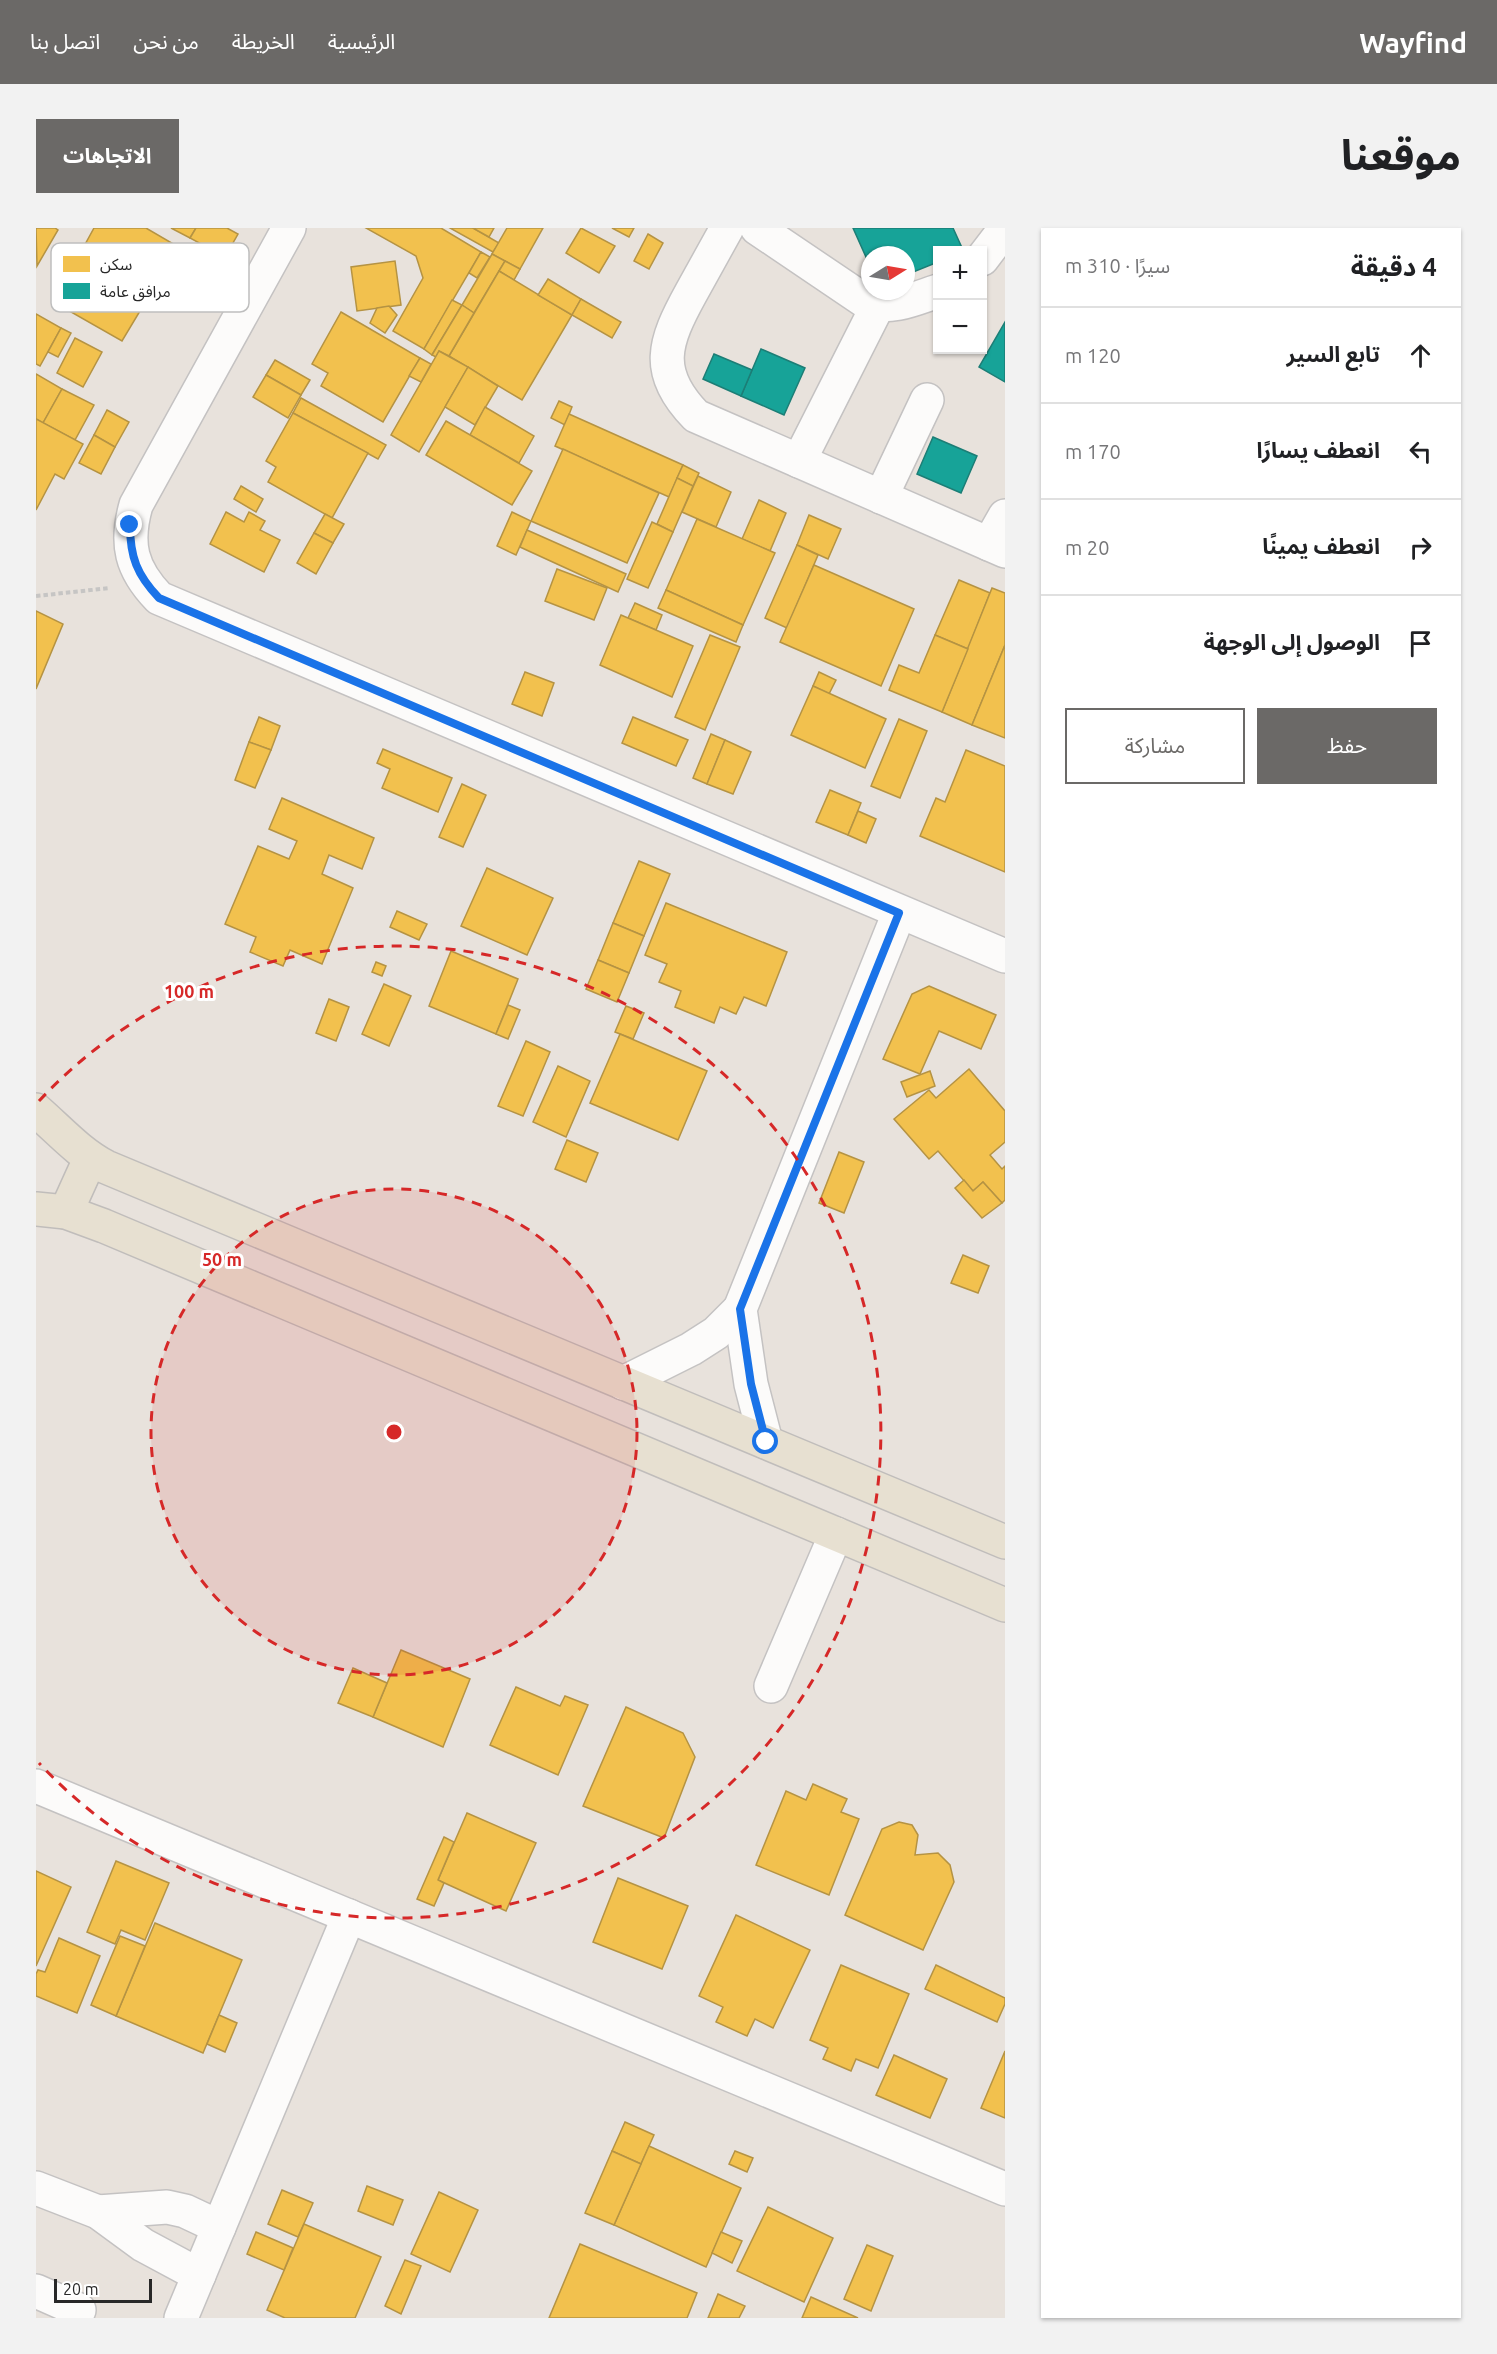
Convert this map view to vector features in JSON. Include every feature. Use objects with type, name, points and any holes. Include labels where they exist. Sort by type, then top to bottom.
[{"type":"main road","points":[[36,1110],[90,1159],[1005,1542]]},
{"type":"main road","points":[[90,1159],[51,1211],[104,1226],[1005,1605]]},
{"type":"street","points":[[249,300],[289,228]]},
{"type":"street","points":[[728,228],[674,323],[668,343],[667,363],[672,383],[682,402],[696,416],[997,548],[1005,516]]},
{"type":"street","points":[[758,228],[859,299],[878,305],[897,304],[933,293]]},
{"type":"street","points":[[987,252],[1005,229]]},
{"type":"street","points":[[800,461],[878,305]]},
{"type":"street","points":[[243,312],[136,505],[130,525],[130,546],[135,565],[145,583],[159,598],[1005,956]]},
{"type":"street","points":[[881,497],[927,400]]},
{"type":"street","points":[[623,1383],[691,1349],[716,1333],[740,1309],[899,913]]},
{"type":"street","points":[[740,1309],[751,1384],[766,1442]]},
{"type":"street","points":[[771,1686],[836,1534]]},
{"type":"street","points":[[36,1786],[1005,2189]]},
{"type":"street","points":[[181,2318],[349,1916]]},
{"type":"street","points":[[36,2188],[98,2212],[143,2245],[199,2275]]},
{"type":"street","points":[[98,2212],[167,2207],[185,2211],[219,2227]]},
{"type":"street","points":[[36,2291],[79,2310]]},
{"type":"path","points":[[36,596],[145,583]]},
{"type":"building: سكن","points":[[36,228],[58,230],[37,266]]},
{"type":"building: سكن","points":[[94,228],[146,228],[172,243],[86,243]]},
{"type":"building: سكن","points":[[171,228],[196,228],[190,238]]},
{"type":"building: سكن","points":[[196,228],[227,228],[238,234],[233,243],[199,243],[190,238]]},
{"type":"building: سكن","points":[[366,228],[441,228],[481,252],[424,349],[393,331],[423,278],[416,256]]},
{"type":"building: سكن","points":[[450,228],[473,228],[499,243],[493,252]]},
{"type":"building: سكن","points":[[473,228],[494,228],[489,237]]},
{"type":"building: سكن","points":[[507,228],[543,228],[520,269],[492,254]]},
{"type":"building: سكن","points":[[581,228],[615,246],[599,273],[566,253]]},
{"type":"building: سكن","points":[[612,228],[634,228],[629,237]]},
{"type":"building: سكن","points":[[648,234],[663,243],[649,269],[634,261]]},
{"type":"building: سكن","points":[[481,252],[490,257],[477,278],[469,273]]},
{"type":"building: سكن","points":[[492,254],[505,261],[474,313],[462,305]]},
{"type":"building: سكن","points":[[395,261],[401,305],[357,311],[351,267]]},
{"type":"building: سكن","points":[[505,261],[520,269],[514,280],[499,271]]},
{"type":"building: سكن","points":[[499,271],[572,315],[522,400],[449,356]]},
{"type":"building: سكن","points":[[548,279],[581,299],[572,315],[538,295]]},
{"type":"building: سكن","points":[[581,299],[621,322],[612,338],[572,315]]},
{"type":"building: سكن","points":[[452,300],[462,305],[432,355],[424,349]]},
{"type":"building: سكن","points":[[462,305],[474,313],[449,356],[439,351],[436,357],[432,355]]},
{"type":"building: سكن","points":[[389,306],[397,315],[385,333],[370,323],[377,308]]},
{"type":"building: سكن","points":[[71,312],[139,312],[122,341]]},
{"type":"building: سكن","points":[[341,312],[420,358],[383,422],[321,386],[328,373],[312,364]]},
{"type":"building: سكن","points":[[36,314],[61,328],[40,366],[36,364]]},
{"type":"building: سكن","points":[[61,328],[71,333],[58,357],[48,352]]},
{"type":"building: سكن","points":[[75,338],[102,352],[83,387],[57,373]]},
{"type":"building: سكن","points":[[439,351],[468,367],[419,452],[391,435]]},
{"type":"building: سكن","points":[[420,358],[431,364],[421,382],[409,376]]},
{"type":"building: سكن","points":[[275,360],[310,380],[301,395],[266,375]]},
{"type":"building: سكن","points":[[468,367],[498,386],[475,425],[445,407]]},
{"type":"building: سكن","points":[[36,374],[62,389],[43,423],[36,419]]},
{"type":"building: سكن","points":[[266,375],[301,395],[288,418],[253,397]]},
{"type":"building: سكن","points":[[62,389],[94,405],[75,440],[43,423]]},
{"type":"building: سكن","points":[[301,398],[386,445],[378,459],[293,413]]},
{"type":"building: سكن","points":[[559,401],[572,407],[565,425],[551,418]]},
{"type":"building: سكن","points":[[485,407],[534,436],[519,463],[470,435]]},
{"type":"building: سكن","points":[[107,410],[129,422],[115,447],[94,435]]},
{"type":"building: سكن","points":[[293,413],[368,453],[332,518],[268,482],[276,467],[266,461]]},
{"type":"building: سكن","points":[[569,414],[683,465],[669,497],[555,446]]},
{"type":"building: سكن","points":[[36,419],[83,444],[64,479],[55,474],[36,510]]},
{"type":"building: سكن","points":[[446,421],[532,471],[512,505],[426,455]]},
{"type":"building: سكن","points":[[94,435],[115,447],[101,474],[79,463]]},
{"type":"building: سكن","points":[[563,449],[659,493],[627,563],[531,521]]},
{"type":"building: سكن","points":[[683,465],[699,473],[693,486],[677,478]]},
{"type":"building: سكن","points":[[698,476],[731,492],[716,527],[682,512]]},
{"type":"building: سكن","points":[[677,478],[693,486],[673,532],[657,524]]},
{"type":"building: سكن","points":[[241,486],[263,499],[256,512],[234,499]]},
{"type":"building: سكن","points":[[759,500],[786,513],[770,551],[742,539]]},
{"type":"building: سكن","points":[[226,512],[244,522],[249,512],[265,521],[260,530],[280,540],[264,572],[210,544]]},
{"type":"building: سكن","points":[[512,512],[531,521],[516,555],[497,546]]},
{"type":"building: سكن","points":[[325,514],[344,524],[333,543],[314,533]]},
{"type":"building: سكن","points":[[809,515],[841,529],[828,559],[797,545]]},
{"type":"building: سكن","points":[[697,519],[775,553],[743,625],[666,590]]},
{"type":"building: سكن","points":[[652,522],[673,532],[648,588],[627,579]]},
{"type":"building: سكن","points":[[527,530],[626,574],[618,592],[520,547]]},
{"type":"building: سكن","points":[[314,533],[333,543],[316,574],[297,563]]},
{"type":"building: سكن","points":[[797,545],[818,555],[787,628],[765,618]]},
{"type":"building: سكن","points":[[814,565],[914,609],[881,686],[780,642]]},
{"type":"building: سكن","points":[[557,569],[607,588],[594,620],[545,601]]},
{"type":"building: سكن","points":[[959,580],[990,593],[968,649],[935,635]]},
{"type":"building: سكن","points":[[992,588],[1005,593],[1005,645],[972,725],[942,712]]},
{"type":"building: سكن","points":[[666,590],[743,625],[736,642],[658,608]]},
{"type":"building: سكن","points":[[635,603],[662,615],[656,630],[628,618]]},
{"type":"building: سكن","points":[[36,611],[63,624],[36,689]]},
{"type":"building: سكن","points":[[621,615],[693,646],[672,697],[600,665]]},
{"type":"building: سكن","points":[[710,635],[740,647],[705,730],[675,717]]},
{"type":"building: سكن","points":[[935,635],[968,649],[942,712],[889,690],[899,665],[919,673]]},
{"type":"building: سكن","points":[[1005,645],[1005,738],[972,725]]},
{"type":"building: سكن","points":[[525,672],[554,683],[542,716],[512,704]]},
{"type":"building: سكن","points":[[819,672],[836,680],[829,694],[813,686]]},
{"type":"building: سكن","points":[[813,686],[886,719],[865,768],[791,735]]},
{"type":"building: سكن","points":[[259,717],[280,726],[271,750],[249,742]]},
{"type":"building: سكن","points":[[633,717],[688,740],[676,766],[622,743]]},
{"type":"building: سكن","points":[[899,719],[927,731],[900,798],[871,786]]},
{"type":"building: سكن","points":[[711,734],[725,740],[707,784],[693,778]]},
{"type":"building: سكن","points":[[725,740],[751,752],[733,794],[707,784]]},
{"type":"building: سكن","points":[[249,742],[271,750],[255,788],[235,780]]},
{"type":"building: سكن","points":[[383,749],[452,778],[438,812],[382,788],[390,769],[377,763]]},
{"type":"building: سكن","points":[[966,750],[1005,766],[1005,872],[920,836],[936,798],[945,802]]},
{"type":"building: سكن","points":[[462,784],[486,795],[463,847],[439,837]]},
{"type":"building: سكن","points":[[830,790],[861,803],[848,835],[816,822]]},
{"type":"building: سكن","points":[[282,798],[374,838],[362,869],[329,855],[322,874],[353,888],[322,964],[290,950],[283,966],[250,952],[256,937],[225,924],[258,846],[289,859],[297,841],[269,829]]},
{"type":"building: سكن","points":[[858,811],[876,819],[866,843],[848,835]]},
{"type":"building: سكن","points":[[639,861],[670,874],[644,936],[613,923]]},
{"type":"building: سكن","points":[[487,868],[553,898],[527,955],[461,926]]},
{"type":"building: سكن","points":[[666,903],[787,952],[766,1006],[744,997],[736,1014],[720,1007],[714,1023],[675,1007],[681,991],[659,982],[667,964],[645,955]]},
{"type":"building: سكن","points":[[397,911],[427,924],[419,940],[390,927]]},
{"type":"building: سكن","points":[[613,923],[644,936],[629,973],[598,960]]},
{"type":"building: سكن","points":[[451,951],[518,979],[496,1034],[429,1006]]},
{"type":"building: سكن","points":[[598,960],[629,973],[617,1002],[586,989]]},
{"type":"building: سكن","points":[[376,962],[386,966],[382,976],[372,972]]},
{"type":"building: سكن","points":[[384,984],[411,996],[389,1046],[362,1034]]},
{"type":"building: سكن","points":[[929,986],[996,1015],[981,1049],[939,1031],[920,1074],[883,1059],[912,994]]},
{"type":"building: سكن","points":[[329,999],[349,1007],[336,1041],[316,1033]]},
{"type":"building: سكن","points":[[508,1005],[520,1010],[508,1039],[496,1034]]},
{"type":"building: سكن","points":[[626,1006],[644,1013],[633,1039],[615,1032]]},
{"type":"building: سكن","points":[[620,1034],[707,1071],[678,1140],[590,1103]]},
{"type":"building: سكن","points":[[526,1041],[550,1052],[523,1116],[498,1106]]},
{"type":"building: سكن","points":[[558,1066],[590,1081],[566,1137],[533,1122]]},
{"type":"building: سكن","points":[[969,1069],[1005,1111],[1005,1142],[990,1155],[1002,1169],[1005,1166],[1005,1200],[1002,1203],[983,1182],[973,1191],[938,1151],[929,1159],[894,1119],[929,1090],[936,1098]]},
{"type":"building: سكن","points":[[930,1071],[935,1086],[907,1097],[901,1082]]},
{"type":"building: سكن","points":[[567,1140],[598,1153],[586,1182],[555,1169]]},
{"type":"building: سكن","points":[[839,1152],[864,1162],[844,1213],[819,1203]]},
{"type":"building: سكن","points":[[964,1180],[973,1191],[983,1182],[1002,1203],[982,1218],[955,1188]]},
{"type":"building: سكن","points":[[963,1255],[989,1266],[978,1293],[951,1283]]},
{"type":"building: سكن","points":[[401,1650],[470,1679],[443,1747],[373,1717]]},
{"type":"building: سكن","points":[[353,1668],[387,1683],[373,1717],[338,1703]]},
{"type":"building: سكن","points":[[516,1687],[560,1706],[565,1696],[588,1705],[558,1775],[490,1745]]},
{"type":"building: سكن","points":[[626,1707],[683,1733],[695,1757],[664,1838],[583,1806]]},
{"type":"building: سكن","points":[[813,1784],[847,1799],[841,1812],[859,1819],[829,1895],[756,1865],[786,1791],[806,1800]]},
{"type":"building: سكن","points":[[467,1813],[536,1843],[506,1911],[438,1880]]},
{"type":"building: سكن","points":[[899,1822],[912,1825],[918,1835],[915,1855],[938,1853],[950,1865],[954,1882],[923,1950],[845,1915],[882,1829]]},
{"type":"building: سكن","points":[[444,1837],[454,1842],[438,1880],[444,1883],[434,1906],[417,1899]]},
{"type":"building: سكن","points":[[116,1861],[169,1883],[145,1940],[121,1930],[115,1944],[87,1932]]},
{"type":"building: سكن","points":[[36,1871],[71,1887],[36,1966]]},
{"type":"building: سكن","points":[[618,1878],[688,1906],[662,1969],[593,1942]]},
{"type":"building: سكن","points":[[736,1915],[810,1950],[773,2028],[755,2019],[747,2036],[716,2022],[723,2007],[699,1996]]},
{"type":"building: سكن","points":[[155,1923],[242,1960],[203,2053],[116,2016]]},
{"type":"building: سكن","points":[[120,1936],[145,1946],[116,2016],[91,2005]]},
{"type":"building: سكن","points":[[59,1938],[100,1956],[77,2013],[36,1996],[36,1974],[38,1970],[45,1972]]},
{"type":"building: سكن","points":[[841,1965],[909,1994],[878,2068],[856,2059],[851,2071],[823,2059],[828,2048],[810,2040]]},
{"type":"building: سكن","points":[[936,1965],[1005,1998],[1005,2004],[997,2022],[925,1989]]},
{"type":"building: سكن","points":[[219,2015],[237,2023],[225,2052],[207,2044]]},
{"type":"building: سكن","points":[[1005,2051],[1005,2118],[981,2108]]},
{"type":"building: سكن","points":[[894,2055],[947,2079],[930,2118],[876,2095]]},
{"type":"building: سكن","points":[[625,2122],[654,2135],[641,2164],[612,2151]]},
{"type":"building: سكن","points":[[649,2146],[741,2188],[706,2267],[614,2225]]},
{"type":"building: سكن","points":[[612,2151],[641,2164],[614,2225],[585,2213]]},
{"type":"building: سكن","points":[[735,2151],[753,2158],[747,2172],[729,2164]]},
{"type":"building: سكن","points":[[367,2186],[403,2200],[393,2225],[358,2211]]},
{"type":"building: سكن","points":[[282,2190],[313,2203],[298,2237],[268,2224]]},
{"type":"building: سكن","points":[[439,2192],[478,2210],[450,2272],[411,2254]]},
{"type":"building: سكن","points":[[768,2207],[833,2238],[804,2302],[737,2271]]},
{"type":"building: سكن","points":[[304,2224],[381,2257],[355,2318],[285,2318],[267,2310]]},
{"type":"building: سكن","points":[[256,2232],[293,2248],[284,2270],[247,2254]]},
{"type":"building: سكن","points":[[721,2232],[742,2241],[732,2263],[712,2253]]},
{"type":"building: سكن","points":[[580,2244],[697,2293],[687,2318],[549,2318]]},
{"type":"building: سكن","points":[[867,2245],[893,2256],[871,2311],[844,2299]]},
{"type":"building: سكن","points":[[405,2260],[421,2266],[401,2314],[385,2306]]},
{"type":"building: سكن","points":[[718,2294],[745,2306],[739,2318],[708,2318]]},
{"type":"building: سكن","points":[[811,2297],[858,2318],[802,2318]]},
{"type":"building: مرافق عامة","points":[[853,228],[953,228],[961,246],[933,246],[933,264],[915,271],[915,246],[861,246]]},
{"type":"building: مرافق عامة","points":[[1005,322],[1005,382],[979,367]]},
{"type":"building: مرافق عامة","points":[[761,349],[805,368],[784,415],[741,396]]},
{"type":"building: مرافق عامة","points":[[714,354],[752,370],[741,396],[703,379]]},
{"type":"building: مرافق عامة","points":[[933,437],[977,456],[961,493],[917,474]]},
{"type":"route","points":[[130,525],[130,546],[135,565],[145,583],[159,598],[899,913],[749,1281],[740,1309],[751,1384],[766,1442]]}]
